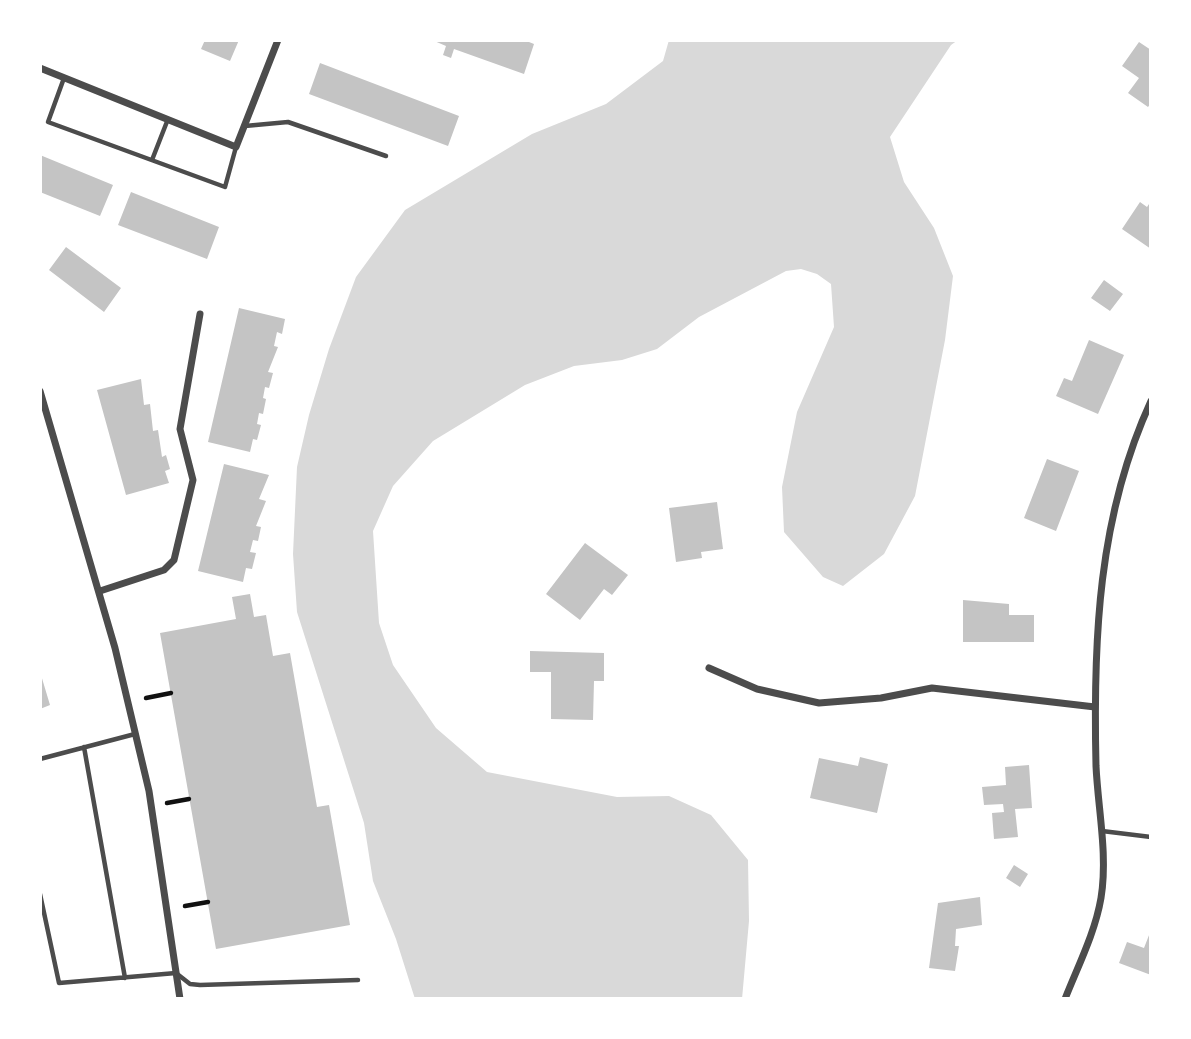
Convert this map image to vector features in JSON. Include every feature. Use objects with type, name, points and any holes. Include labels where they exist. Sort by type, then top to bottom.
[{"type":"street","points":[[40,68],[236,147],[278,40]]},
{"type":"street","points":[[100,591],[164,570],[174,559],[193,480],[180,429],[200,314]]},
{"type":"street","points":[[40,391],[100,591],[149,791],[180,999]]},
{"type":"street","points":[[1065,999],[1094,927],[1101,897],[1095,707],[1097,634],[1108,529],[1132,440],[1151,401]]},
{"type":"street","points":[[709,668],[757,688],[819,703],[881,698],[932,688],[1095,707]]},
{"type":"lane","points":[[64,78],[48,122],[225,187],[236,147]]},
{"type":"lane","points":[[152,160],[168,120]]},
{"type":"lane","points":[[244,126],[288,122],[386,156]]},
{"type":"lane","points":[[40,759],[135,734]]},
{"type":"lane","points":[[84,747],[125,978]]},
{"type":"lane","points":[[1101,831],[1151,837]]},
{"type":"lane","points":[[40,894],[59,983],[176,973],[190,984],[200,985],[358,980]]},
{"type":"path","points":[[146,698],[171,693]]},
{"type":"path","points":[[167,803],[189,799]]},
{"type":"path","points":[[185,906],[208,902]]},
{"type":"shaded area","points":[[669,40],[958,40],[951,45],[890,137],[904,182],[934,228],[953,276],[945,340],[915,496],[884,554],[843,586],[823,577],[784,532],[782,487],[797,412],[834,327],[831,284],[817,274],[801,269],[786,271],[699,317],[657,349],[622,360],[574,366],[525,385],[433,441],[393,486],[373,531],[379,623],[393,665],[436,728],[487,772],[617,797],[669,796],[711,815],[748,860],[749,921],[742,999],[415,999],[396,939],[373,881],[364,823],[297,612],[293,554],[297,467],[309,415],[329,349],[356,277],[405,210],[532,134],[606,104],[663,61]]},
{"type":"building","points":[[205,40],[239,40],[230,61],[201,49]]},
{"type":"building","points":[[432,40],[524,40],[534,44],[524,74],[454,49],[451,58],[443,55],[446,46]]},
{"type":"building","points":[[1139,42],[1151,50],[1151,103],[1148,107],[1128,93],[1139,78],[1122,66]]},
{"type":"building","points":[[320,63],[459,116],[448,146],[309,94]]},
{"type":"building","points":[[40,155],[113,185],[100,216],[40,192]]},
{"type":"building","points":[[131,192],[219,227],[207,259],[118,225]]},
{"type":"building","points":[[1151,201],[1151,249],[1122,229],[1140,202],[1147,207]]},
{"type":"building","points":[[66,247],[121,288],[104,312],[49,270]]},
{"type":"building","points":[[1104,280],[1123,294],[1110,311],[1091,298]]},
{"type":"building","points":[[239,308],[285,319],[282,334],[277,332],[274,346],[278,347],[268,372],[273,373],[269,388],[265,387],[263,414],[259,413],[257,424],[261,425],[257,440],[253,439],[250,452],[208,442]]},
{"type":"building","points":[[1089,340],[1124,355],[1098,414],[1056,396],[1064,378],[1072,381]]},
{"type":"building","points":[[141,379],[144,405],[150,404],[153,431],[158,430],[162,457],[166,455],[170,469],[165,471],[169,483],[126,495],[97,390]]},
{"type":"building","points":[[1047,459],[1079,471],[1056,531],[1024,518]]},
{"type":"building","points":[[224,464],[269,475],[259,499],[266,501],[256,526],[261,527],[258,541],[253,540],[250,552],[256,553],[252,569],[246,568],[243,582],[198,571]]},
{"type":"building","points":[[717,502],[723,549],[701,552],[702,558],[676,562],[669,508]]},
{"type":"building","points":[[585,543],[628,575],[612,595],[604,589],[580,620],[546,594]]},
{"type":"building","points":[[250,594],[254,617],[266,615],[273,656],[290,653],[317,807],[329,805],[350,925],[216,949],[160,633],[236,619],[232,597]]},
{"type":"building","points":[[963,600],[1009,604],[1009,615],[1034,615],[1034,642],[963,642]]},
{"type":"building","points":[[530,651],[604,653],[604,681],[594,681],[593,720],[551,719],[551,672],[530,672]]},
{"type":"building","points":[[40,676],[50,705],[40,709]]},
{"type":"building","points":[[860,757],[888,764],[877,813],[810,798],[819,758],[858,766]]},
{"type":"building","points":[[1029,765],[1032,808],[1015,809],[1018,837],[994,839],[992,813],[1004,812],[1003,804],[984,805],[982,787],[1006,785],[1005,767]]},
{"type":"building","points":[[1014,865],[1028,874],[1020,887],[1006,878]]},
{"type":"building","points":[[980,897],[982,925],[956,929],[955,946],[959,946],[955,971],[929,968],[938,903]]},
{"type":"building","points":[[1151,930],[1151,975],[1119,963],[1127,942],[1144,948]]}]
